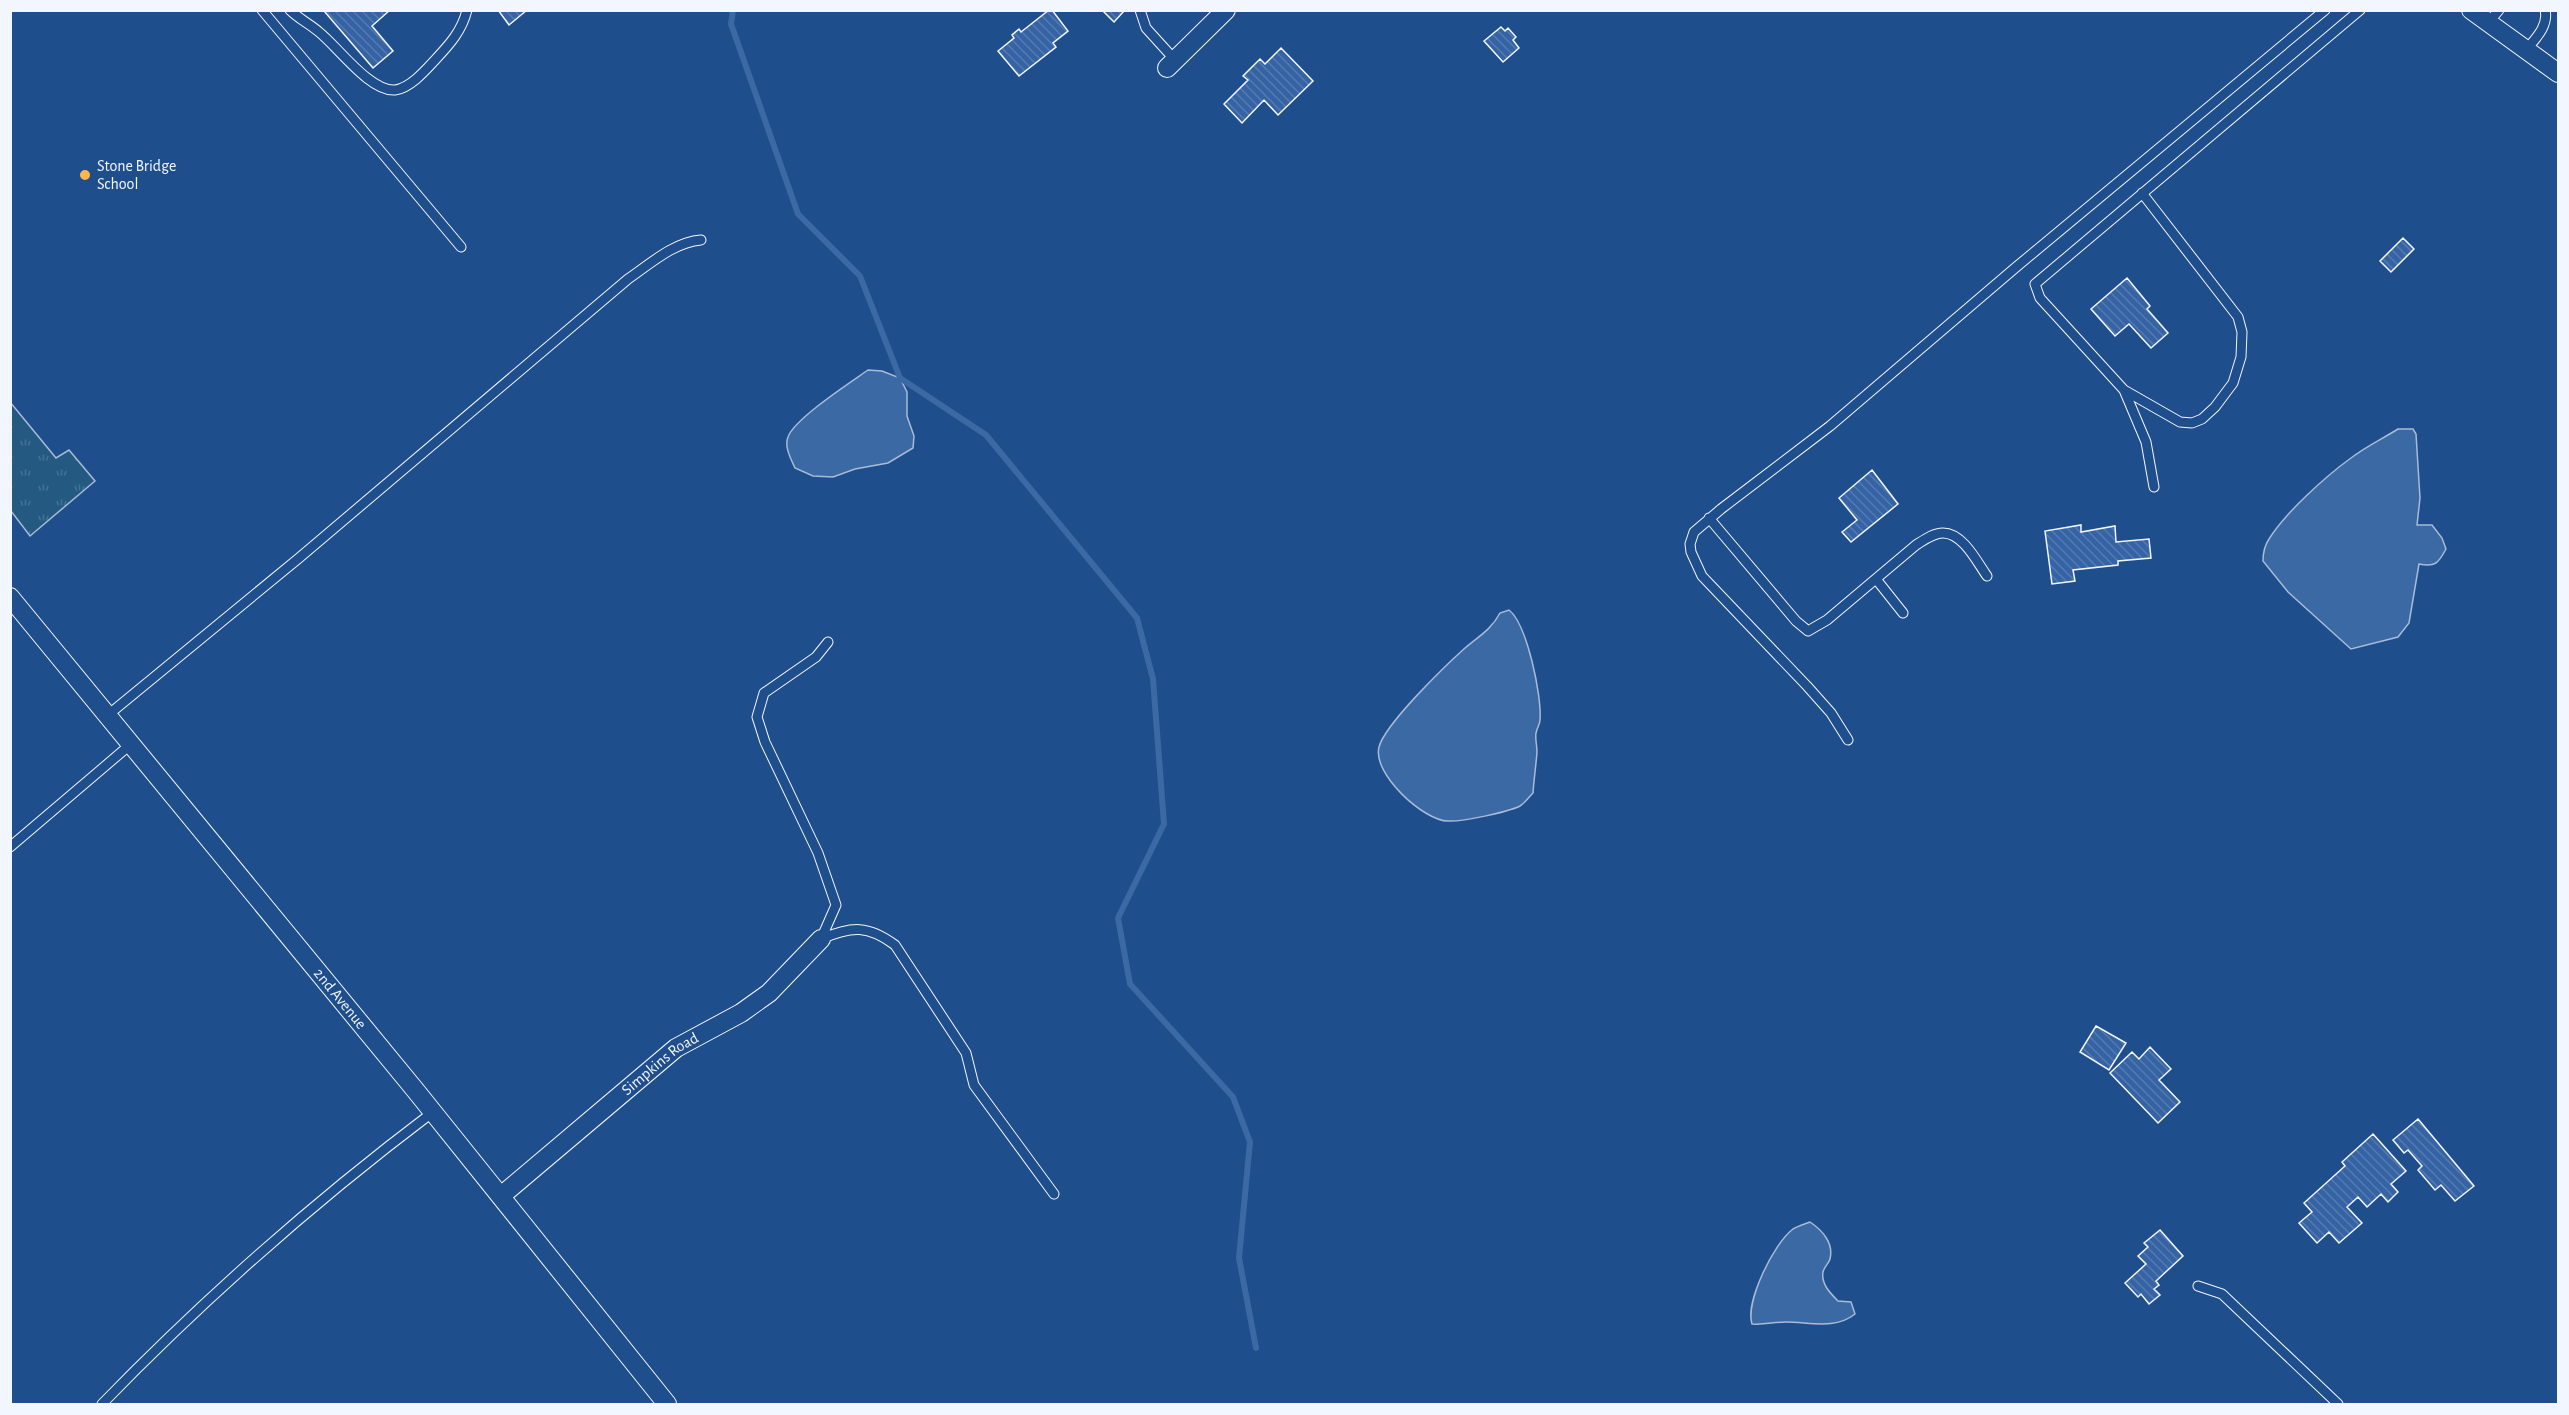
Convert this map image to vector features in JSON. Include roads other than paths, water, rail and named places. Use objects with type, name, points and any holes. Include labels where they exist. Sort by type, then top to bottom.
[{"type":"street","points":[[1171,64],[1226,10]]},
{"type":"street","points":[[2471,10],[2494,17],[2526,50],[2559,73]]},
{"type":"street","name":"2nd Avenue","points":[[10,597],[433,1112],[667,1404]]},
{"type":"street","name":"Simpkins Road","points":[[501,1196],[676,1048],[741,1013],[769,993],[821,939]]},
{"type":"lane","points":[[262,10],[461,247]]},
{"type":"lane","points":[[290,10],[318,31],[367,77],[382,88],[396,90],[412,82],[452,42],[464,24],[467,10]]},
{"type":"lane","points":[[1140,10],[1146,28],[1171,64]]},
{"type":"lane","points":[[1848,740],[1823,704],[1696,568],[1690,544],[1694,532],[1709,518],[1830,426],[2015,268],[2325,10]]},
{"type":"lane","points":[[2142,193],[2238,317],[2242,332],[2241,357],[2233,383],[2202,419],[2192,423],[2180,422],[2124,390],[2040,298],[2035,290],[2035,284],[2142,193],[2360,10]]},
{"type":"lane","points":[[2526,50],[2546,22],[2545,10]]},
{"type":"lane","points":[[108,715],[299,558],[628,279],[678,246],[688,241],[701,240]]},
{"type":"lane","points":[[2124,390],[2146,442],[2154,487]]},
{"type":"lane","points":[[1709,518],[1796,621],[1808,631],[1827,620],[1916,545],[1930,536],[1943,533],[1952,535],[1963,544],[1987,576]]},
{"type":"lane","points":[[1876,579],[1903,613]]},
{"type":"lane","points":[[821,939],[836,905],[818,853],[765,742],[757,717],[764,693],[816,657],[828,642]]},
{"type":"lane","points":[[10,847],[132,744]]},
{"type":"lane","points":[[821,939],[839,932],[857,930],[879,933],[895,945],[966,1053],[974,1085],[1054,1194]]},
{"type":"lane","points":[[102,1404],[189,1316],[309,1209],[433,1112]]},
{"type":"lane","points":[[2198,1286],[2222,1294],[2338,1404]]},
{"type":"waterway","points":[[733,10],[731,24],[798,214],[860,276],[900,378],[986,435],[1137,618],[1153,679],[1164,824],[1118,918],[1130,984],[1233,1097],[1250,1142],[1239,1258],[1256,1348]]},
{"type":"place","name":"Stone Bridge School","points":[[85,175]]}]
